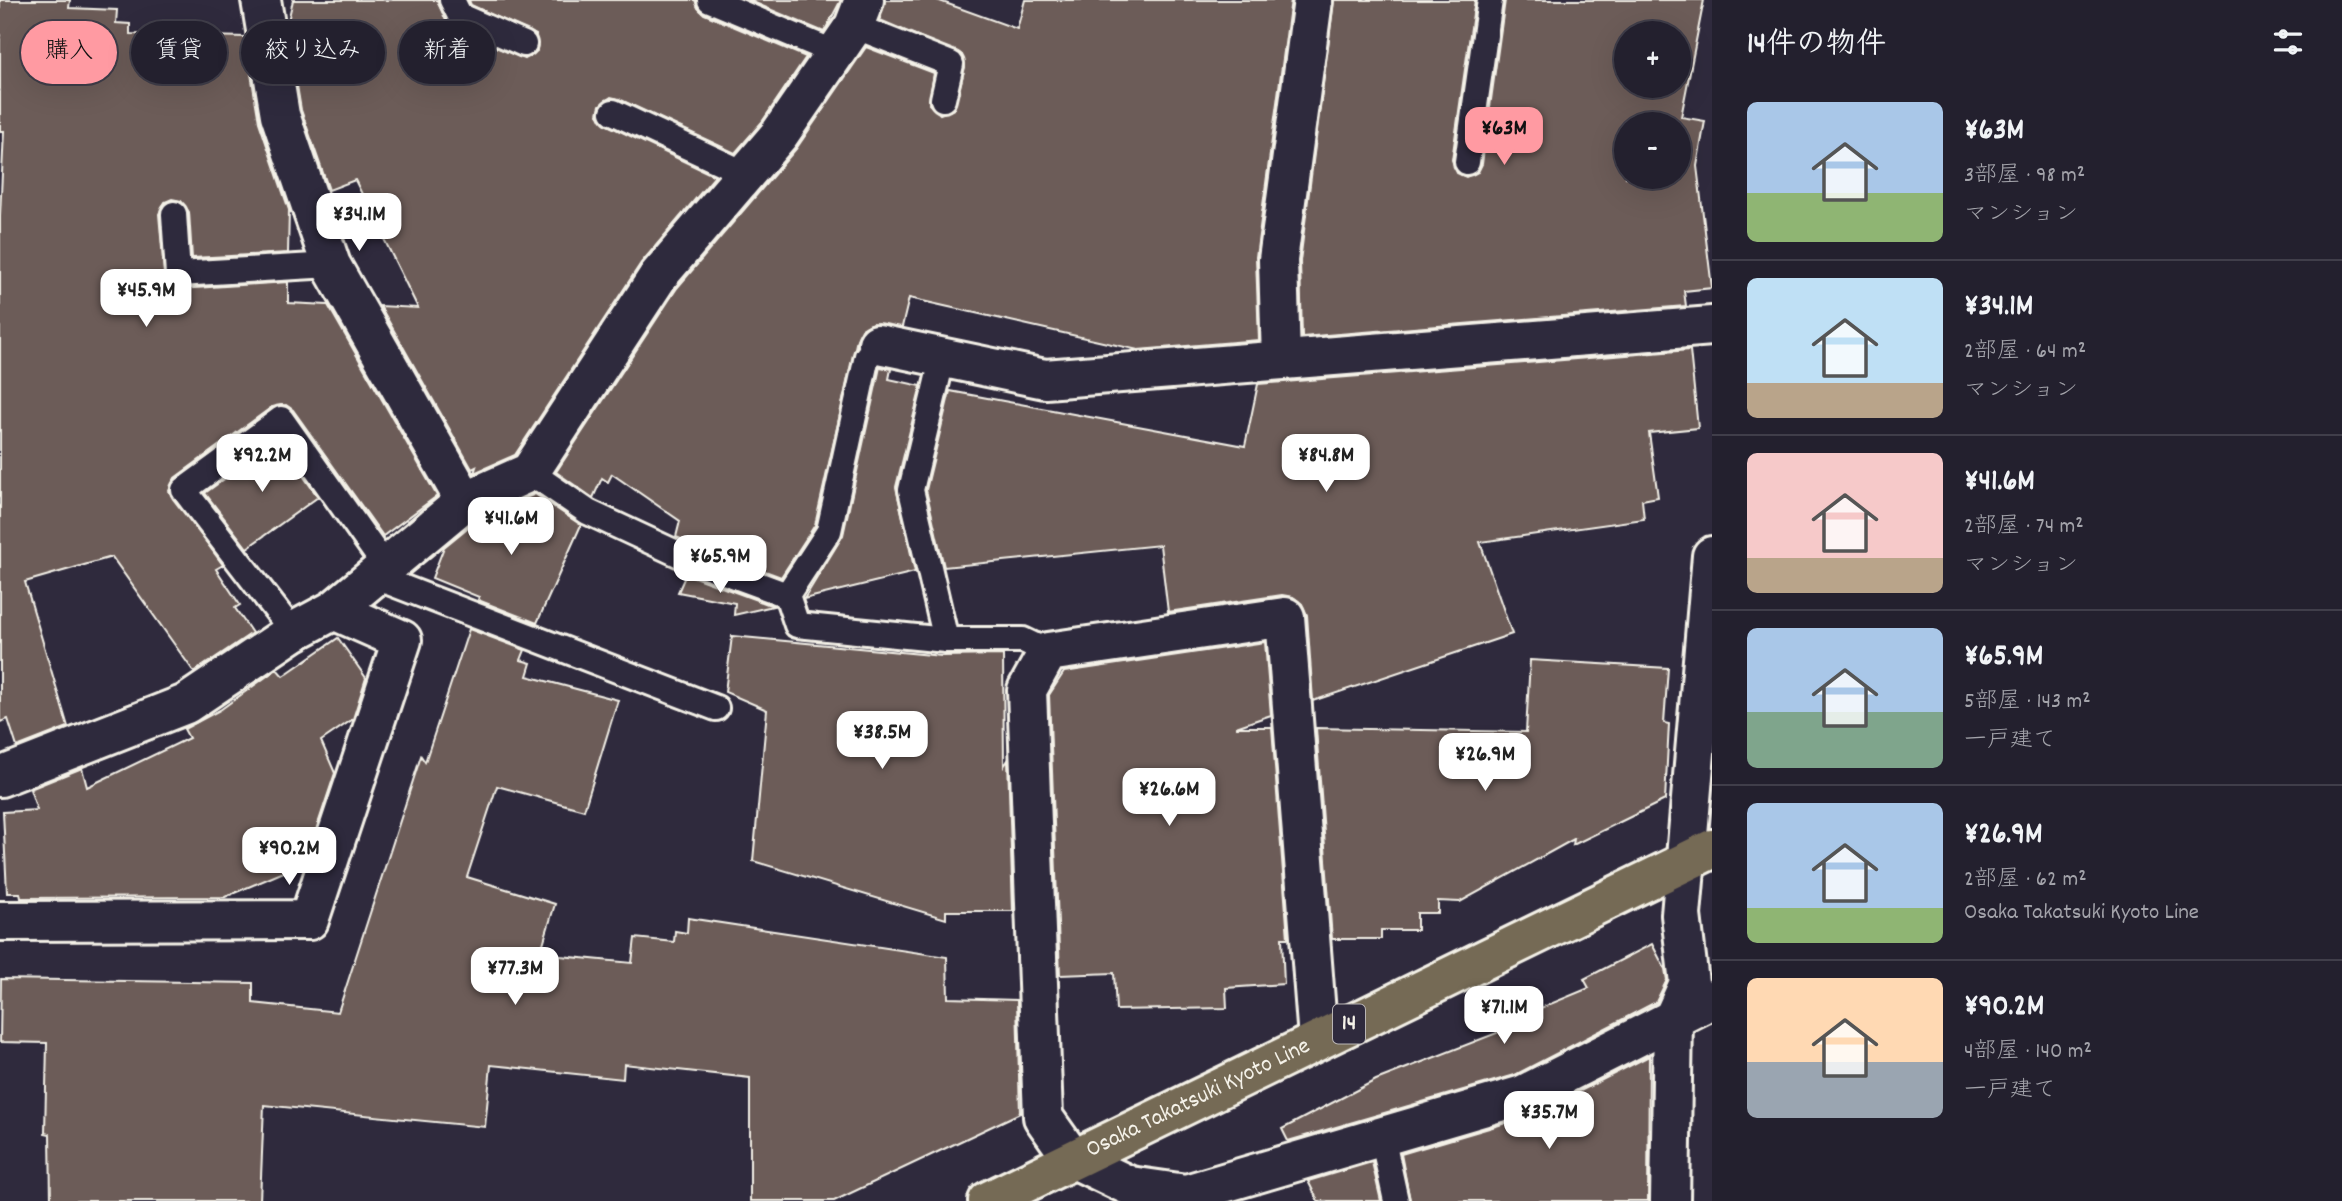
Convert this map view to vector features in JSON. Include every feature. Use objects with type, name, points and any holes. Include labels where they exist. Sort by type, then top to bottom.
[{"type":"main road","name":"Osaka Takatsuki Kyoto Line","points":[[988,1201],[1699,856]]},
{"type":"street","points":[[261,0],[279,115],[331,265],[465,501]]},
{"type":"street","points":[[1281,360],[1278,260],[1313,0]]},
{"type":"street","points":[[0,777],[186,704],[293,632],[334,610],[465,501],[530,472],[659,275],[779,135],[851,26]]},
{"type":"street","points":[[878,344],[1045,379],[1712,326]]},
{"type":"street","points":[[1670,1201],[1673,1018],[1689,983],[1681,915],[1699,856],[1712,556]]},
{"type":"street","points":[[0,921],[309,920],[402,640],[334,610]]},
{"type":"street","points":[[1318,1039],[1285,617],[1048,652],[1027,690],[1042,1117],[1072,1158],[1130,1186],[1186,1194],[1523,1095],[1712,999]]},
{"type":"lane","points":[[452,0],[460,16],[524,44]]},
{"type":"lane","points":[[710,0],[851,26],[951,64],[943,99]]},
{"type":"lane","points":[[1467,162],[1490,0]]},
{"type":"lane","points":[[613,112],[746,174]]},
{"type":"lane","points":[[174,214],[178,274],[331,265]]},
{"type":"lane","points":[[787,595],[829,531],[867,356],[878,344]]},
{"type":"lane","points":[[943,356],[911,490],[946,640]]},
{"type":"lane","points":[[293,632],[184,490],[281,419],[379,571],[716,708]]},
{"type":"lane","points":[[530,472],[588,512],[689,559],[787,595]]},
{"type":"lane","points":[[787,595],[797,625],[946,640],[1023,640],[1048,652]]},
{"type":"lane","points":[[1382,1136],[1396,1201]]},
{"type":"building","points":[[0,0],[70,0],[69,8],[117,10],[116,21],[21,21],[21,84],[117,84],[117,23],[130,24],[131,84],[227,84],[227,37],[241,37],[241,84],[253,84],[259,122],[289,210],[288,253],[192,258],[189,212],[181,201],[172,199],[165,202],[159,214],[165,282],[179,289],[288,282],[288,303],[328,305],[437,496],[383,536],[293,410],[286,405],[272,407],[175,478],[169,491],[223,565],[216,569],[240,605],[235,608],[252,633],[194,672],[112,557],[25,582],[68,727],[17,747],[8,719],[0,722],[0,216],[4,131],[0,131]]},
{"type":"building","points":[[293,0],[437,0],[446,21],[399,21],[399,84],[495,84],[495,47],[525,59],[537,51],[536,35],[471,5],[469,0],[695,0],[704,14],[806,57],[762,122],[735,153],[619,99],[611,97],[600,105],[598,114],[607,125],[715,176],[641,263],[515,455],[474,473],[476,467],[472,469],[380,306],[418,308],[355,180],[329,190],[301,110],[297,84],[385,84],[385,21],[288,21]]},
{"type":"building","points":[[748,0],[841,0],[824,32]]},
{"type":"building","points":[[885,0],[937,0],[1017,29],[1025,0],[1291,0],[1256,257],[1259,340],[1138,350],[909,298],[902,327],[872,323],[862,329],[857,339],[815,525],[781,577],[676,537],[680,521],[612,474],[608,482],[602,478],[593,498],[556,472],[677,288],[796,149],[866,47],[934,73],[929,104],[940,114],[954,109],[965,67],[962,55],[880,20]]},
{"type":"building","points":[[1334,0],[1475,0],[1452,160],[1457,173],[1466,177],[1478,172],[1482,164],[1505,0],[1704,0],[1691,66],[1691,21],[1614,21],[1614,98],[1685,98],[1682,112],[1614,112],[1614,189],[1691,189],[1691,119],[1705,121],[1697,166],[1712,288],[1684,291],[1686,306],[1302,337],[1300,261]]},
{"type":"building","points":[[1690,350],[1698,428],[1649,433],[1658,497],[1642,500],[1644,519],[1480,542],[1512,634],[1313,701],[1307,615],[1302,604],[1293,597],[1282,595],[1168,612],[1160,545],[944,567],[926,490],[950,391],[1245,446],[1258,384]]},
{"type":"building","points":[[880,367],[891,369],[889,379],[921,386],[896,487],[915,572],[804,599],[843,535]]},
{"type":"building","points":[[278,440],[318,497],[247,548],[205,493]]},
{"type":"building","points":[[535,494],[581,525],[537,623],[478,600],[479,597],[432,578],[444,547],[477,520]]},
{"type":"building","points":[[686,574],[773,606],[734,615],[735,603],[678,592]]},
{"type":"building","points":[[469,629],[525,650],[521,660],[531,663],[527,676],[618,700],[584,810],[497,786],[467,877],[555,904],[540,954],[632,963],[635,938],[674,942],[675,931],[687,933],[688,918],[947,957],[948,998],[1017,1000],[1020,1113],[834,1201],[750,1201],[750,1078],[624,1064],[623,1079],[491,1065],[485,1127],[264,1105],[260,1201],[51,1201],[50,1134],[45,1133],[47,1043],[0,1042],[1,979],[253,983],[253,1003],[338,1012],[421,756],[425,762]]},
{"type":"building","points":[[732,636],[942,656],[1003,655],[1004,766],[1008,760],[1013,911],[946,911],[946,919],[753,861],[767,710],[725,692]]},
{"type":"building","points":[[338,638],[366,678],[353,719],[321,741],[335,773],[305,863],[225,897],[21,898],[20,893],[7,893],[3,812],[37,810],[30,789],[82,768],[87,787],[189,738],[184,729],[220,710],[277,669],[283,676]]},
{"type":"building","points":[[1265,642],[1271,715],[1236,727],[1272,727],[1288,938],[1282,938],[1284,984],[1226,988],[1227,1008],[1116,1010],[1114,973],[1060,975],[1049,695],[1064,672]]},
{"type":"building","points":[[1530,660],[1668,668],[1664,723],[1669,724],[1665,800],[1573,845],[1574,839],[1460,902],[1438,901],[1438,913],[1417,913],[1417,930],[1381,930],[1381,939],[1332,939],[1316,728],[1526,732]]},
{"type":"building","points":[[1652,944],[1665,969],[1667,980],[1656,1002],[1515,1075],[1288,1141],[1282,1129],[1376,1080],[1497,1033],[1495,1027],[1589,988],[1584,979]]},
{"type":"building","points":[[1649,1056],[1648,1201],[1410,1201],[1401,1154],[1533,1115]]},
{"type":"building","points":[[1372,1162],[1381,1201],[1318,1201],[1308,1181]]}]
